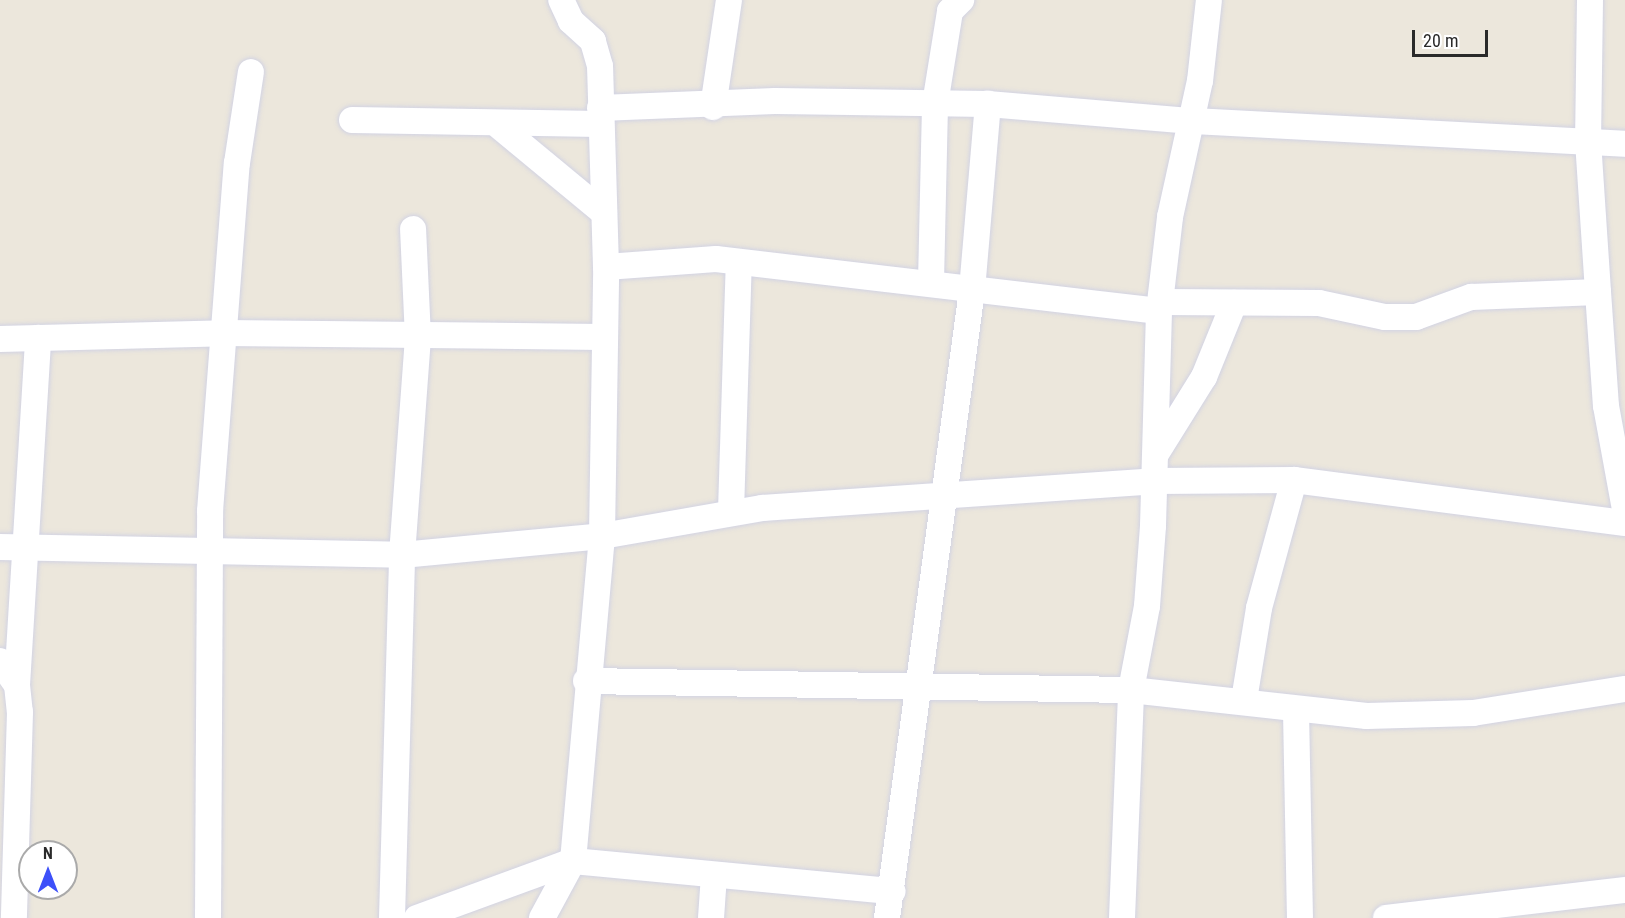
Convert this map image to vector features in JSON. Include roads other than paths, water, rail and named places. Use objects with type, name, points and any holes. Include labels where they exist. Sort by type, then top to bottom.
[{"type":"street","points":[[542,918],[573,861],[586,681],[602,536],[602,337],[606,267],[600,116],[593,41],[571,21],[561,0]]},
{"type":"street","points":[[713,107],[729,0]]},
{"type":"street","points":[[931,282],[935,104],[950,11],[961,0]]},
{"type":"street","points":[[1122,918],[1131,690],[1147,606],[1160,306],[1170,217],[1192,121],[1209,0]]},
{"type":"street","points":[[1590,0],[1588,141],[1598,292],[1606,406],[1625,510]]},
{"type":"street","points":[[208,918],[209,550],[237,163],[251,72]]},
{"type":"street","points":[[352,120],[499,126],[775,101],[988,104],[1192,121],[1625,144]]},
{"type":"street","points":[[887,918],[893,891],[920,690],[941,494],[972,290],[988,104]]},
{"type":"street","points":[[499,126],[604,213]]},
{"type":"street","points":[[393,918],[402,555],[418,338],[413,229]]},
{"type":"street","points":[[606,267],[671,259],[740,263],[931,282],[972,290],[1160,306],[1319,303],[1385,317],[1416,317],[1471,297],[1598,292]]},
{"type":"street","points":[[731,511],[740,263]]},
{"type":"street","points":[[1155,455],[1204,377],[1234,303]]},
{"type":"street","points":[[0,339],[224,333],[418,338],[602,337]]},
{"type":"street","points":[[14,918],[16,685],[28,550],[38,338]]},
{"type":"street","points":[[0,547],[28,550],[209,550],[402,555],[602,536],[731,511],[941,494],[1154,481],[1293,480],[1625,523]]},
{"type":"street","points":[[1244,700],[1259,608],[1293,480]]},
{"type":"street","points":[[0,661],[16,685]]},
{"type":"street","points":[[586,681],[920,690],[1131,690],[1244,700],[1296,711],[1473,713],[1625,689]]},
{"type":"street","points":[[1296,711],[1300,918]]},
{"type":"street","points":[[417,918],[573,861],[893,891]]},
{"type":"street","points":[[711,918],[714,875]]},
{"type":"street","points":[[1386,918],[1625,890]]}]
